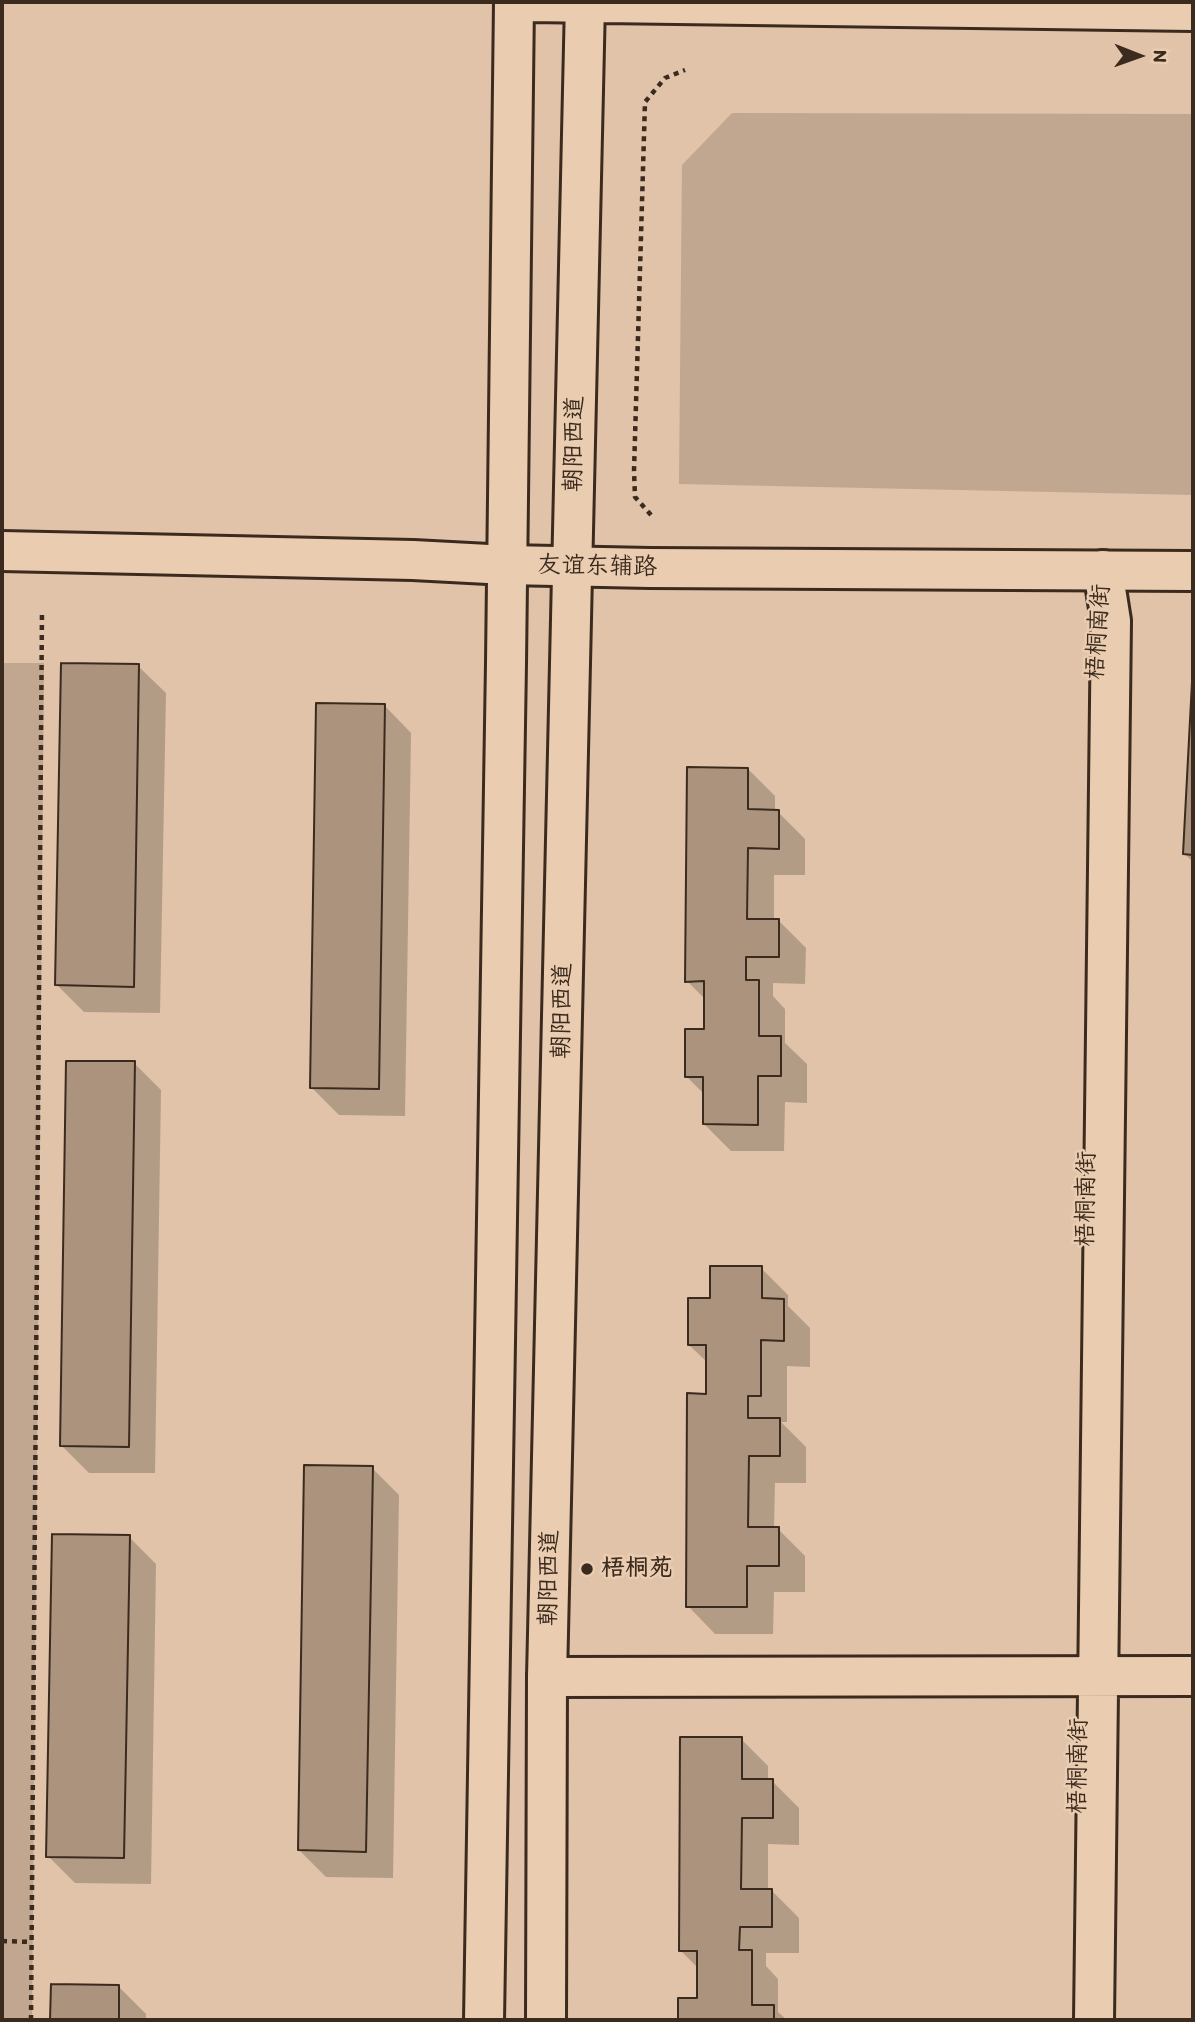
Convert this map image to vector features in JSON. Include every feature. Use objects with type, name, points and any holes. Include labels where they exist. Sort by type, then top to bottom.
[{"type":"main road","points":[[484,2020],[514,2]]},
{"type":"main road","points":[[529,2],[1193,10]]},
{"type":"main road","name":"朝阳西道","points":[[545,2020],[547,1677],[585,2]]},
{"type":"main road","name":"友谊东辅路","points":[[2,551],[413,560],[507,565],[1193,570]]},
{"type":"main road","name":"梧桐南街","points":[[1075,2020],[1089,1676],[1111,621],[1103,570]]},
{"type":"main road","points":[[489,1676],[1193,1676]]},
{"type":"main road","name":"梧桐南街","points":[[1089,1676],[1094,2020]]},
{"type":"path","points":[[652,515],[635,497],[634,471],[645,102],[665,78],[685,70]]},
{"type":"path","points":[[31,2020],[41,610]]},
{"type":"path","points":[[2,1941],[32,1942]]},
{"type":"shaded area","points":[[732,113],[1193,114],[1193,495],[679,484],[682,165]]},
{"type":"shaded area","points":[[2,663],[44,663],[32,2020],[2,2020]]},
{"type":"building","points":[[61,663],[139,664],[134,987],[55,985]]},
{"type":"building","points":[[1193,682],[1193,855],[1183,854]]},
{"type":"building","points":[[316,703],[385,704],[379,1089],[310,1088]]},
{"type":"building","points":[[687,767],[748,768],[748,809],[779,810],[779,849],[748,848],[747,919],[779,919],[779,957],[746,957],[746,980],[759,980],[759,1036],[781,1036],[781,1076],[758,1076],[758,1125],[703,1124],[703,1077],[685,1077],[685,1029],[704,1029],[704,981],[685,982]]},
{"type":"building","points":[[66,1061],[135,1061],[129,1447],[60,1446]]},
{"type":"building","points":[[710,1266],[762,1266],[762,1298],[784,1299],[784,1341],[761,1340],[761,1396],[748,1396],[748,1418],[780,1418],[780,1456],[749,1456],[748,1527],[779,1527],[779,1566],[747,1566],[747,1607],[686,1607],[687,1393],[706,1394],[706,1345],[688,1345],[688,1298],[710,1298]]},
{"type":"building","points":[[304,1465],[373,1466],[366,1852],[298,1850]]},
{"type":"building","points":[[52,1534],[130,1535],[124,1858],[46,1857]]},
{"type":"building","points":[[680,1737],[742,1737],[742,1779],[773,1779],[773,1818],[742,1818],[741,1889],[772,1889],[772,1927],[740,1927],[739,1950],[752,1950],[752,2005],[774,2005],[774,2020],[678,2020],[678,1998],[697,1998],[697,1951],[679,1951]]},
{"type":"building","points":[[51,1984],[119,1985],[119,2020],[50,2020]]},
{"type":"place","name":"梧桐苑","points":[[587,1569]]}]
